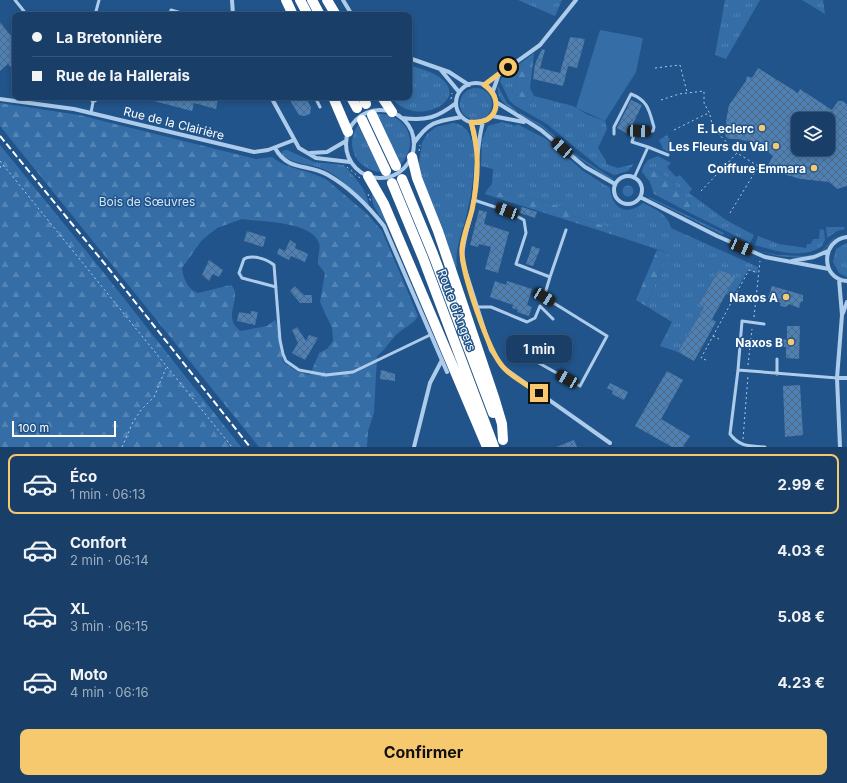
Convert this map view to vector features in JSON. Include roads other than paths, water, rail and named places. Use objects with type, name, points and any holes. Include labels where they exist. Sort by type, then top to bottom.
[{"type":"highway","points":[[286,0],[292,12]]},
{"type":"highway","points":[[300,0],[306,12]]},
{"type":"highway","points":[[312,0],[318,12]]},
{"type":"highway","points":[[327,0],[334,12]]},
{"type":"highway","points":[[334,100],[347,137]]},
{"type":"highway","points":[[352,100],[356,108]]},
{"type":"highway","points":[[384,100],[392,112]]},
{"type":"highway","points":[[372,116],[396,166]]},
{"type":"highway","points":[[362,120],[386,171]]},
{"type":"highway","points":[[412,156],[417,178],[438,231],[494,397],[502,424],[504,443]]},
{"type":"highway","points":[[363,179],[384,204],[487,447]]},
{"type":"highway","name":"Route d'Angers","points":[[494,447],[423,258],[397,181],[433,254],[504,443]]},
{"type":"street","points":[[232,0],[233,12]]},
{"type":"street","points":[[343,0],[350,12]]},
{"type":"street","points":[[484,85],[540,45],[576,0]]},
{"type":"street","points":[[412,59],[449,72],[469,85]]},
{"type":"street","points":[[438,68],[459,92]]},
{"type":"street","points":[[414,143],[429,124],[444,119],[462,117],[471,122],[483,122],[492,116],[496,102],[493,90],[500,74]]},
{"type":"street","points":[[462,117],[456,103],[459,92],[469,85],[479,83],[493,90]]},
{"type":"street","name":"Rue de la Clairière","points":[[0,100],[91,113],[245,151],[260,152],[275,148],[294,140]]},
{"type":"street","points":[[273,100],[299,148],[316,158],[350,162]]},
{"type":"street","points":[[496,102],[541,130],[585,167],[615,184]]},
{"type":"street","points":[[402,118],[421,119],[435,117],[456,103]]},
{"type":"street","points":[[382,110],[392,112],[402,118],[411,130],[414,143],[412,156],[408,164],[397,174],[384,178],[363,179],[350,162],[347,153],[347,137],[352,125],[366,113],[382,110]]},
{"type":"street","points":[[492,116],[526,122]]},
{"type":"street","points":[[471,122],[477,153]]},
{"type":"street","points":[[483,122],[477,153],[474,200],[462,248],[462,260],[465,274],[492,350],[504,368],[610,443]]},
{"type":"street","points":[[307,153],[322,153],[347,137]]},
{"type":"street","points":[[275,148],[280,156],[287,162],[319,171],[333,178],[372,212],[384,226],[447,372]]},
{"type":"street","points":[[623,177],[634,178],[641,186],[640,197],[632,203],[622,203],[615,195],[615,184],[623,177]]},
{"type":"street","points":[[640,197],[765,257],[829,269]]},
{"type":"street","points":[[790,262],[814,257],[828,250],[837,240],[847,237]]},
{"type":"street","points":[[828,250],[826,257],[829,269],[838,279],[847,281]]},
{"type":"street","points":[[838,279],[842,316],[837,378],[840,447]]},
{"type":"street","points":[[842,316],[847,302]]},
{"type":"street","points":[[414,447],[430,383],[442,360]]},
{"type":"street","points":[[837,378],[847,378]]},
{"type":"lane","points":[[15,0],[25,12]]},
{"type":"lane","points":[[97,12],[99,0]]},
{"type":"lane","points":[[614,134],[614,127],[631,94],[640,98],[646,104],[654,127],[653,131],[637,132],[632,142],[668,155]]},
{"type":"lane","points":[[91,113],[93,102],[97,100]]},
{"type":"lane","points":[[316,100],[320,107]]},
{"type":"lane","points":[[634,178],[648,147]]},
{"type":"lane","points":[[474,200],[507,211],[524,220],[526,233],[516,264],[550,277]]},
{"type":"lane","points":[[528,357],[580,386],[607,336],[544,297],[566,230]]},
{"type":"lane","points":[[276,287],[242,278],[239,273],[244,259],[250,257],[272,262],[275,268],[280,340],[283,354],[291,366],[299,370],[326,375],[353,372],[430,335]]},
{"type":"lane","points":[[477,307],[491,307],[527,322],[535,318],[540,306],[552,319]]},
{"type":"lane","points":[[764,324],[742,321],[730,434],[736,442],[743,446],[764,447]]},
{"type":"lane","points":[[777,374],[778,358]]},
{"type":"lane","points":[[738,370],[837,378]]},
{"type":"railway","points":[[0,136],[109,269],[250,447]]},
{"type":"place","name":"E. Leclerc","points":[[762,128]]},
{"type":"place","name":"Les Fleurs du Val","points":[[776,146]]},
{"type":"place","name":"Coiffure Emmara","points":[[814,168]]},
{"type":"place","name":"Naxos A","points":[[786,297]]},
{"type":"place","name":"Naxos B","points":[[791,342]]},
{"type":"park label","name":"Bois de Sœuvres","points":[[147,201]]}]
